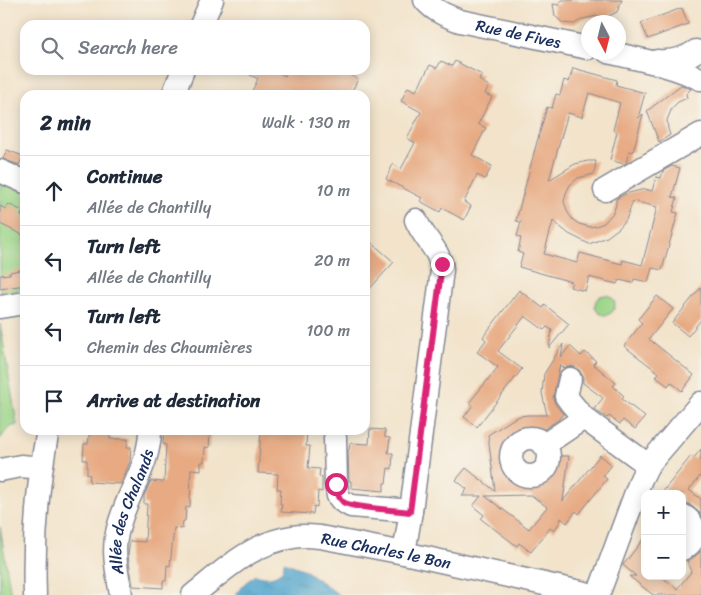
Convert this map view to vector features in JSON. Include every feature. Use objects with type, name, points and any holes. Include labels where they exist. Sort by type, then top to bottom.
[{"type":"street","points":[[203,20],[212,0]]},
{"type":"street","name":"Rue de Fives","points":[[425,0],[438,12],[460,21],[581,47]]},
{"type":"street","points":[[636,58],[670,61],[687,56],[700,46]]},
{"type":"street","points":[[700,46],[694,58],[694,66],[700,80]]},
{"type":"street","points":[[626,56],[685,72],[700,80]]},
{"type":"street","points":[[175,90],[181,75]]},
{"type":"street","points":[[605,190],[701,134]]},
{"type":"street","points":[[0,171],[20,180]]},
{"type":"street","points":[[404,553],[442,270],[442,264],[436,251],[423,234],[416,220]]},
{"type":"street","points":[[0,307],[20,304]]},
{"type":"street","points":[[570,379],[566,396],[584,418],[648,465]]},
{"type":"street","points":[[598,595],[637,515],[641,479],[648,465],[701,403]]},
{"type":"street","points":[[544,445],[584,418]]},
{"type":"street","points":[[34,595],[34,536],[41,468],[47,435]]},
{"type":"street","name":"Allée des Chalands","points":[[121,595],[116,559],[117,533],[121,517],[148,453],[150,435]]},
{"type":"street","points":[[335,438],[336,484],[338,496],[342,501],[351,506],[410,512]]},
{"type":"street","points":[[0,470],[21,466],[41,468]]},
{"type":"street","points":[[686,517],[692,522],[695,533],[690,544],[686,546]]},
{"type":"street","name":"Rue Charles le Bon","points":[[193,595],[245,555],[269,542],[294,536],[320,537],[404,553],[594,595]]},
{"type":"green space","points":[[0,181],[20,190],[20,290],[0,293]]},
{"type":"green space","points":[[605,295],[612,298],[615,305],[612,312],[605,315],[598,312],[595,305],[598,298]]},
{"type":"green space","points":[[0,324],[17,425],[9,427],[0,439]]},
{"type":"green space","points":[[0,527],[11,595],[0,595]]},
{"type":"water","points":[[284,562],[305,570],[339,595],[235,595],[255,575],[269,577],[278,574]]},
{"type":"building","points":[[561,0],[622,0],[617,12],[611,15],[581,15],[581,20],[574,24],[563,23],[555,16],[553,4],[559,5]]},
{"type":"building","points":[[682,8],[688,24],[648,39],[641,23]]},
{"type":"building","points":[[441,61],[452,66],[455,61],[482,75],[479,80],[489,86],[485,94],[492,97],[478,124],[486,128],[472,155],[492,166],[485,179],[477,175],[464,202],[471,206],[464,220],[442,208],[440,212],[420,201],[422,198],[386,179],[393,164],[401,169],[415,143],[407,138],[421,112],[401,101],[408,87],[416,91],[430,65],[437,68]]},
{"type":"building","points":[[573,68],[617,80],[616,85],[645,93],[638,118],[643,114],[633,152],[629,151],[626,163],[624,164],[610,160],[617,132],[613,130],[620,103],[589,93],[582,117],[568,113],[549,180],[575,164],[596,161],[594,174],[578,178],[570,185],[566,193],[564,202],[573,220],[590,227],[604,223],[613,213],[616,199],[625,194],[645,189],[652,191],[656,177],[661,178],[663,171],[672,166],[680,168],[672,197],[677,198],[673,212],[678,213],[662,270],[652,268],[648,282],[634,279],[633,283],[619,280],[617,284],[589,277],[585,291],[570,287],[572,282],[519,267],[523,254],[518,252],[521,238],[517,236],[521,222],[516,221],[535,149],[547,107],[552,108],[556,94],[560,95],[564,80],[569,82]],"holes":[[[633,201],[657,207],[642,265],[623,260],[622,264],[580,253],[577,263],[544,254],[553,221],[569,234],[589,244],[607,237],[619,228],[626,220]]]},
{"type":"building","points":[[250,75],[350,75],[358,79],[352,90],[252,90],[258,79]]},
{"type":"building","points":[[681,85],[691,89],[686,94],[687,98],[678,102],[672,108],[667,120],[670,135],[659,142],[647,111]]},
{"type":"building","points":[[7,150],[20,155],[19,165],[3,159]]},
{"type":"building","points":[[8,204],[20,210],[20,234],[0,224],[0,206],[6,209]]},
{"type":"building","points":[[370,241],[394,262],[370,288]]},
{"type":"building","points":[[20,270],[20,286],[0,289],[0,275],[10,274],[10,272]]},
{"type":"building","points":[[701,287],[701,320],[688,336],[672,323]]},
{"type":"building","points":[[519,290],[543,308],[545,305],[569,324],[549,348],[552,330],[547,327],[544,330],[525,316],[498,351],[522,369],[477,427],[464,417],[473,405],[469,403],[498,367],[477,352],[486,340],[483,337]]},
{"type":"building","points":[[657,296],[673,309],[649,339],[694,375],[682,391],[671,382],[668,386],[656,377],[659,373],[624,346],[642,323],[638,319]]},
{"type":"building","points":[[563,344],[561,357],[570,346],[581,356],[585,352],[596,361],[593,364],[616,383],[613,386],[624,396],[622,399],[645,417],[635,429],[623,420],[620,424],[609,416],[607,418],[594,409],[603,398],[583,383],[583,376],[579,370],[573,366],[564,368],[560,364],[553,398],[563,414],[558,420],[541,431],[526,429],[513,436],[507,443],[505,453],[508,466],[518,478],[524,481],[533,480],[539,479],[550,471],[555,462],[555,456],[569,456],[563,501],[600,455],[612,465],[603,476],[607,479],[579,514],[576,511],[567,523],[561,518],[554,531],[550,528],[531,552],[519,543],[517,546],[481,519],[484,515],[473,506],[481,496],[462,496],[467,489],[456,480],[466,468],[495,491],[488,435],[520,416],[547,415],[542,393],[544,374]],"holes":[[[531,495],[547,507],[529,529],[485,496]]]},
{"type":"building","points":[[370,429],[385,430],[385,437],[390,438],[388,453],[393,453],[392,469],[388,468],[384,491],[351,488],[348,450],[350,443],[369,444]]},
{"type":"building","points":[[89,435],[110,435],[110,439],[128,439],[127,447],[131,447],[130,461],[121,484],[89,482],[90,475],[87,474],[87,460],[83,460],[84,444],[88,444]]},
{"type":"building","points":[[164,435],[210,435],[209,448],[205,447],[204,462],[201,462],[201,470],[191,469],[190,507],[186,507],[185,521],[183,521],[182,529],[174,528],[170,566],[167,565],[166,581],[163,581],[163,588],[133,586],[128,555],[130,541],[145,542],[147,504],[144,504],[144,496],[151,481],[164,482],[166,445],[163,444]]},
{"type":"building","points":[[261,435],[307,435],[306,446],[310,446],[308,468],[320,469],[319,477],[322,477],[322,492],[318,491],[317,507],[314,506],[313,514],[281,512],[281,489],[277,489],[278,474],[258,473]]},
{"type":"building","points":[[701,449],[701,475],[689,490],[701,499],[701,514],[686,503],[686,490],[664,490],[691,456],[694,458]]},
{"type":"building","points":[[641,542],[641,580],[666,580],[677,589],[691,572],[687,561],[701,551],[701,595],[653,595],[629,576],[636,576],[623,565]]},
{"type":"route","points":[[336,484],[338,496],[342,501],[351,506],[410,512],[442,264]]}]
